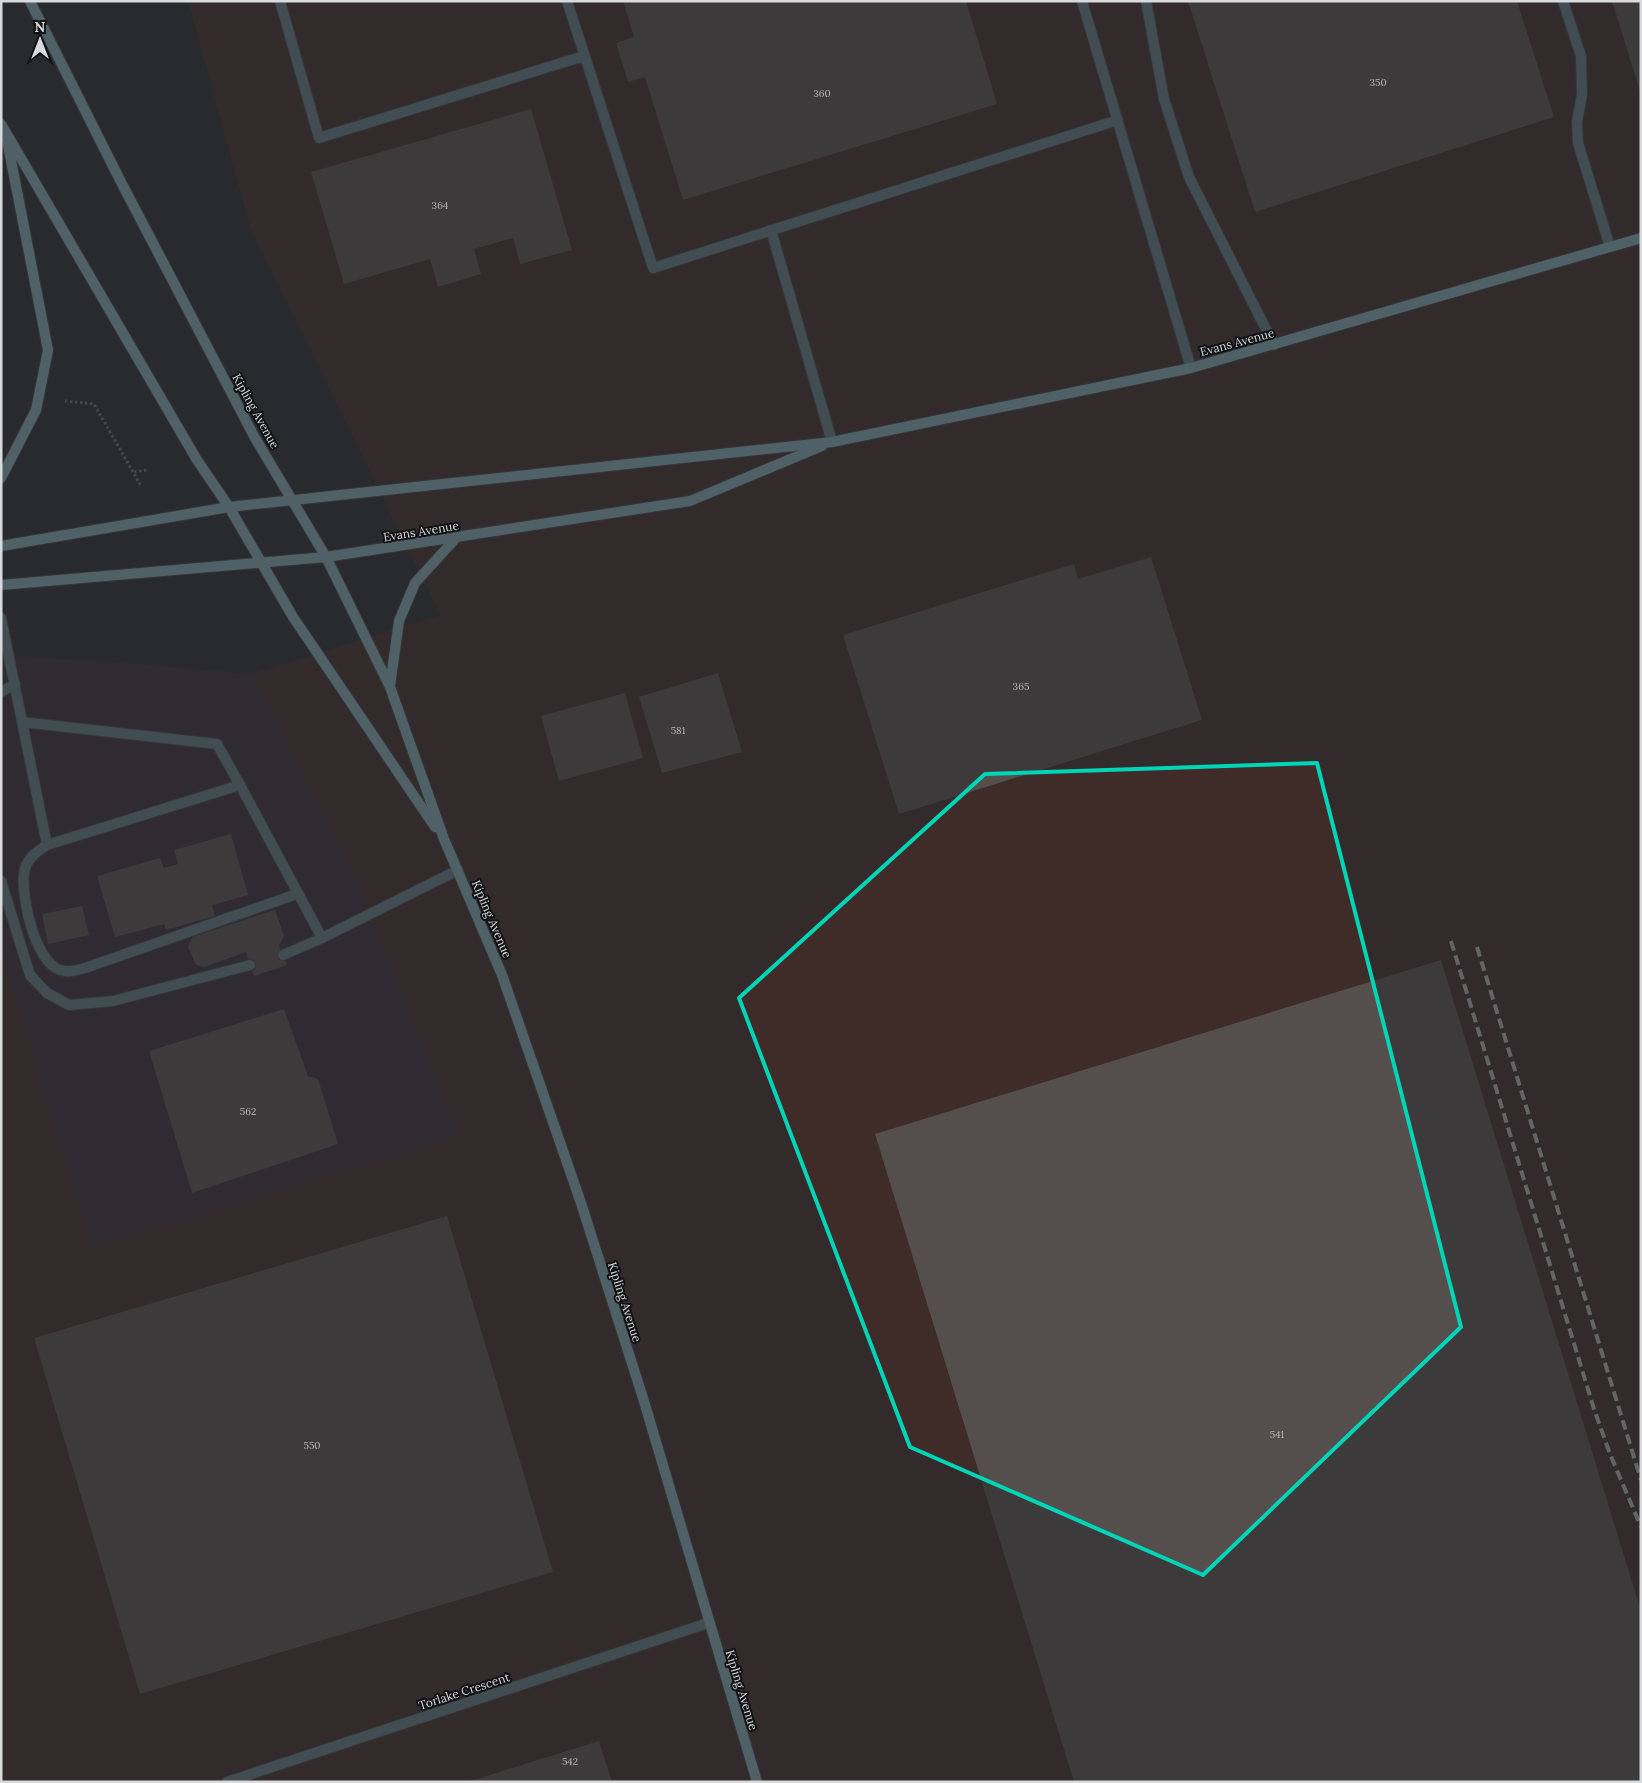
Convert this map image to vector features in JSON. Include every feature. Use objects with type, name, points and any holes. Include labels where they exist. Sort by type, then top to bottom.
[{"type":"main road","name":"Kipling Avenue","points":[[30,1],[121,182],[255,438],[326,556],[390,687],[444,839],[502,975],[581,1203],[643,1398],[708,1624],[757,1782]]},
{"type":"main road","name":"Kipling Avenue","points":[[3,128],[192,452],[229,507],[293,617],[444,839]]},
{"type":"main road","points":[[1,478],[36,410],[48,350],[3,128]]},
{"type":"main road","name":"Evans Avenue","points":[[1,546],[229,507],[832,442],[1191,368],[1641,238]]},
{"type":"main road","name":"Evans Avenue","points":[[1,585],[326,556],[456,538],[690,501],[832,442]]},
{"type":"main road","points":[[390,687],[399,620],[415,583],[456,538]]},
{"type":"street","points":[[280,1],[319,138],[584,56]]},
{"type":"street","points":[[567,1],[653,268],[1118,120]]},
{"type":"street","points":[[1082,1],[1191,368]]},
{"type":"street","points":[[1146,1],[1164,99],[1189,177],[1274,345]]},
{"type":"street","points":[[1563,1],[1581,56],[1582,94],[1577,122],[1578,143],[1610,247]]},
{"type":"street","points":[[771,230],[832,442]]},
{"type":"street","points":[[1,618],[47,845]]},
{"type":"street","points":[[1,692],[15,684]]},
{"type":"street","points":[[22,722],[217,744],[322,938]]},
{"type":"street","points":[[240,785],[47,845],[32,855],[24,873],[24,896],[34,936],[46,962],[64,972],[88,967],[297,894]]},
{"type":"street","points":[[283,956],[458,870]]},
{"type":"street","points":[[1,881],[30,975],[47,993],[69,1005],[114,1002],[250,965]]},
{"type":"street","name":"Torlake Crescent","points":[[227,1782],[708,1624]]},
{"type":"path","points":[[65,401],[94,404],[142,486]]},
{"type":"path","points":[[134,472],[147,470]]},
{"type":"highlighted area","points":[[1317,763],[1461,1327],[1203,1575],[910,1447],[739,998],[985,774]]},
{"type":"shaded area","points":[[188,1],[1641,1],[1641,1782],[1,1782],[1,948],[92,1246],[458,1134],[353,873],[252,674],[440,615],[250,227]]},
{"type":"shaded area","points":[[1,657],[91,660],[252,674],[353,873],[458,1134],[92,1246],[1,948]]},
{"type":"building","points":[[623,1],[966,1],[997,104],[683,200],[645,77],[628,82],[616,43],[634,37]]},
{"type":"building","points":[[1188,1],[1517,1],[1554,117],[1255,212]]},
{"type":"building","points":[[1612,1],[1641,1],[1641,91],[1640,91]]},
{"type":"building","points":[[531,109],[572,250],[520,264],[513,238],[474,249],[481,274],[438,287],[430,259],[344,284],[311,172]]},
{"type":"building","points":[[1151,557],[1202,720],[899,814],[843,635],[1074,564],[1078,579]]},
{"type":"building","points":[[718,673],[742,752],[662,773],[639,697]]},
{"type":"building","points":[[625,693],[643,758],[559,781],[541,716]]},
{"type":"building","points":[[231,834],[248,895],[212,905],[215,916],[166,930],[164,924],[115,937],[97,876],[160,858],[164,868],[178,864],[174,850]]},
{"type":"building","points":[[82,906],[89,935],[48,944],[42,914]]},
{"type":"building","points":[[275,910],[284,936],[279,946],[287,965],[254,976],[246,952],[204,967],[196,965],[188,947],[192,937]]},
{"type":"building","points":[[1441,960],[1641,1611],[1641,1782],[1074,1782],[875,1134]]},
{"type":"building","points":[[284,1009],[308,1076],[318,1079],[338,1144],[192,1193],[149,1051]]},
{"type":"building","points":[[447,1216],[553,1572],[140,1694],[34,1338]]},
{"type":"building","points":[[599,1741],[612,1782],[470,1782],[470,1781]]},
{"type":"railway","points":[[1451,941],[1594,1409],[1610,1454],[1641,1527]]},
{"type":"railway","points":[[1477,947],[1641,1480]]}]
